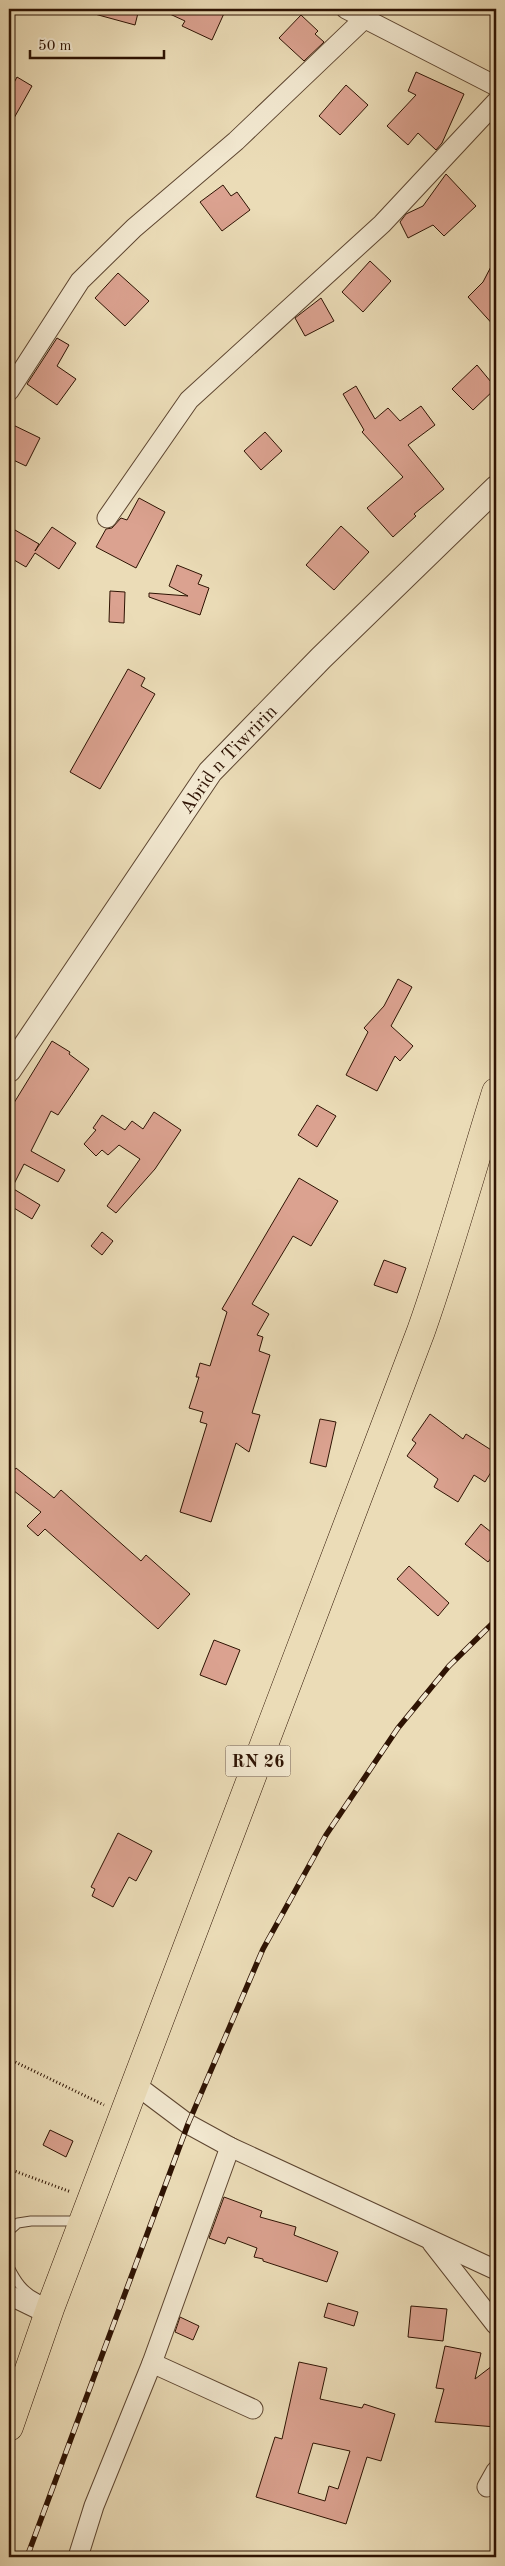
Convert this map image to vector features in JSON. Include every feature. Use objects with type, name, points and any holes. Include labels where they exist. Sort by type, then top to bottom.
[{"type":"main road","name":"RN 26","points":[[9,2427],[50,2310],[126,2114],[421,1331],[448,1253],[469,1177],[496,1092]]},
{"type":"street","points":[[346,9],[496,86]]},
{"type":"street","points":[[9,391],[80,281],[134,228],[236,141],[364,19]]},
{"type":"street","points":[[107,518],[189,400],[382,224],[496,102]]},
{"type":"street","name":"Abrid n Tiwririn","points":[[9,1070],[210,772],[321,658],[496,488]]},
{"type":"street","points":[[136,2085],[188,2124],[230,2147],[496,2270]]},
{"type":"street","points":[[78,2557],[94,2506],[152,2363],[230,2147]]},
{"type":"street","points":[[430,2240],[496,2325]]},
{"type":"street","points":[[9,2295],[50,2310]]},
{"type":"street","points":[[152,2363],[253,2409]]},
{"type":"lane","points":[[9,2231],[18,2223],[89,2211]]},
{"type":"lane","points":[[9,2267],[18,2284],[50,2310]]},
{"type":"path","points":[[9,2060],[72,2091],[126,2114]]},
{"type":"path","points":[[9,2169],[89,2211]]},
{"type":"building","points":[[92,9],[139,9],[135,25],[91,13]]},
{"type":"building","points":[[159,9],[226,9],[212,40],[182,26],[185,21]]},
{"type":"building","points":[[301,15],[318,31],[315,34],[324,42],[304,61],[279,38]]},
{"type":"building","points":[[416,72],[464,94],[442,143],[436,150],[418,133],[408,145],[387,126],[416,95],[408,91]]},
{"type":"building","points":[[17,77],[32,86],[9,127],[9,92]]},
{"type":"building","points":[[346,85],[368,105],[340,135],[319,116]]},
{"type":"building","points":[[446,174],[476,206],[444,236],[433,225],[408,238],[400,222],[406,214],[423,206]]},
{"type":"building","points":[[223,185],[231,196],[237,192],[250,210],[222,231],[200,202]]},
{"type":"building","points":[[496,257],[496,328],[468,297],[483,282]]},
{"type":"building","points":[[370,261],[391,281],[363,312],[342,292]]},
{"type":"building","points":[[118,273],[149,301],[125,326],[95,298]]},
{"type":"building","points":[[321,298],[334,321],[305,336],[295,318]]},
{"type":"building","points":[[57,338],[69,345],[57,366],[76,379],[57,405],[27,384]]},
{"type":"building","points":[[477,365],[496,388],[473,410],[452,389]]},
{"type":"building","points":[[356,386],[375,419],[388,408],[400,421],[421,406],[435,425],[408,445],[444,489],[414,514],[416,516],[393,537],[367,508],[403,477],[362,432],[364,430],[343,394]]},
{"type":"building","points":[[9,423],[40,438],[26,466],[9,458]]},
{"type":"building","points":[[265,432],[282,451],[261,470],[244,451]]},
{"type":"building","points":[[139,498],[165,512],[136,568],[96,547],[106,529],[112,528],[121,518],[127,520]]},
{"type":"building","points":[[341,526],[369,552],[334,590],[306,565]]},
{"type":"building","points":[[52,527],[76,543],[59,569],[35,553],[26,567],[9,557],[9,541],[15,530],[39,544],[35,551]]},
{"type":"building","points":[[177,565],[202,575],[198,584],[209,588],[200,615],[149,597],[149,593],[188,596],[169,586]]},
{"type":"building","points":[[110,591],[125,592],[124,623],[109,622]]},
{"type":"building","points":[[128,669],[145,678],[141,686],[155,694],[100,789],[70,772]]},
{"type":"building","points":[[398,979],[412,987],[391,1026],[413,1046],[400,1061],[395,1056],[377,1091],[346,1075],[368,1032],[364,1028],[384,1006]]},
{"type":"building","points":[[52,1041],[70,1052],[69,1054],[89,1069],[58,1115],[51,1111],[31,1151],[65,1170],[58,1182],[24,1164],[12,1188],[40,1205],[32,1219],[9,1205],[9,1111]]},
{"type":"building","points":[[317,1105],[336,1116],[317,1147],[298,1135]]},
{"type":"building","points":[[154,1112],[181,1130],[155,1169],[116,1213],[107,1206],[140,1159],[119,1145],[108,1155],[102,1150],[96,1156],[84,1144],[96,1130],[93,1128],[102,1115],[125,1130],[132,1121],[143,1129]]},
{"type":"building","points":[[299,1178],[338,1201],[311,1246],[293,1236],[252,1304],[269,1314],[257,1335],[263,1337],[259,1351],[270,1355],[252,1413],[260,1415],[249,1452],[236,1443],[211,1522],[180,1512],[207,1424],[200,1422],[203,1412],[189,1408],[199,1377],[196,1377],[200,1363],[210,1366],[227,1312],[222,1309]]},
{"type":"building","points":[[102,1232],[113,1241],[102,1255],[91,1246]]},
{"type":"building","points":[[384,1260],[406,1268],[397,1293],[374,1285]]},
{"type":"building","points":[[430,1414],[463,1439],[466,1434],[496,1453],[496,1464],[485,1482],[474,1475],[458,1502],[434,1487],[438,1479],[407,1456],[416,1443],[412,1440]]},
{"type":"building","points":[[320,1419],[336,1422],[326,1467],[310,1463]]},
{"type":"building","points":[[16,1468],[54,1498],[61,1490],[141,1561],[146,1555],[190,1594],[158,1629],[45,1529],[38,1536],[27,1526],[41,1512],[9,1487],[9,1477]]},
{"type":"building","points":[[481,1524],[496,1536],[496,1552],[488,1562],[465,1544]]},
{"type":"building","points":[[409,1566],[449,1603],[438,1616],[397,1579]]},
{"type":"building","points":[[214,1640],[240,1650],[226,1685],[200,1675]]},
{"type":"building","points":[[118,1833],[152,1851],[136,1881],[129,1877],[113,1907],[92,1896],[95,1889],[91,1887]]},
{"type":"building","points":[[50,2130],[73,2141],[66,2157],[43,2145]]},
{"type":"building","points":[[224,2197],[262,2211],[260,2217],[296,2227],[294,2235],[338,2252],[327,2282],[254,2257],[257,2248],[228,2237],[225,2244],[209,2238]]},
{"type":"building","points":[[328,2303],[358,2312],[354,2326],[324,2317]]},
{"type":"building","points":[[411,2306],[447,2309],[443,2341],[408,2337]]},
{"type":"building","points":[[180,2317],[199,2326],[193,2340],[175,2332]]},
{"type":"building","points":[[445,2346],[481,2353],[475,2379],[496,2363],[496,2427],[435,2422],[444,2389],[436,2388]]},
{"type":"building","points":[[299,2362],[327,2368],[320,2399],[362,2408],[364,2404],[395,2414],[381,2461],[367,2457],[346,2524],[256,2497],[275,2437],[282,2439]],"holes":[[[313,2443],[350,2451],[338,2489],[329,2486],[325,2501],[298,2493]]]},
{"type":"railway","points":[[27,2557],[188,2124],[263,1949],[326,1835],[398,1728],[449,1666],[496,1620]]}]
